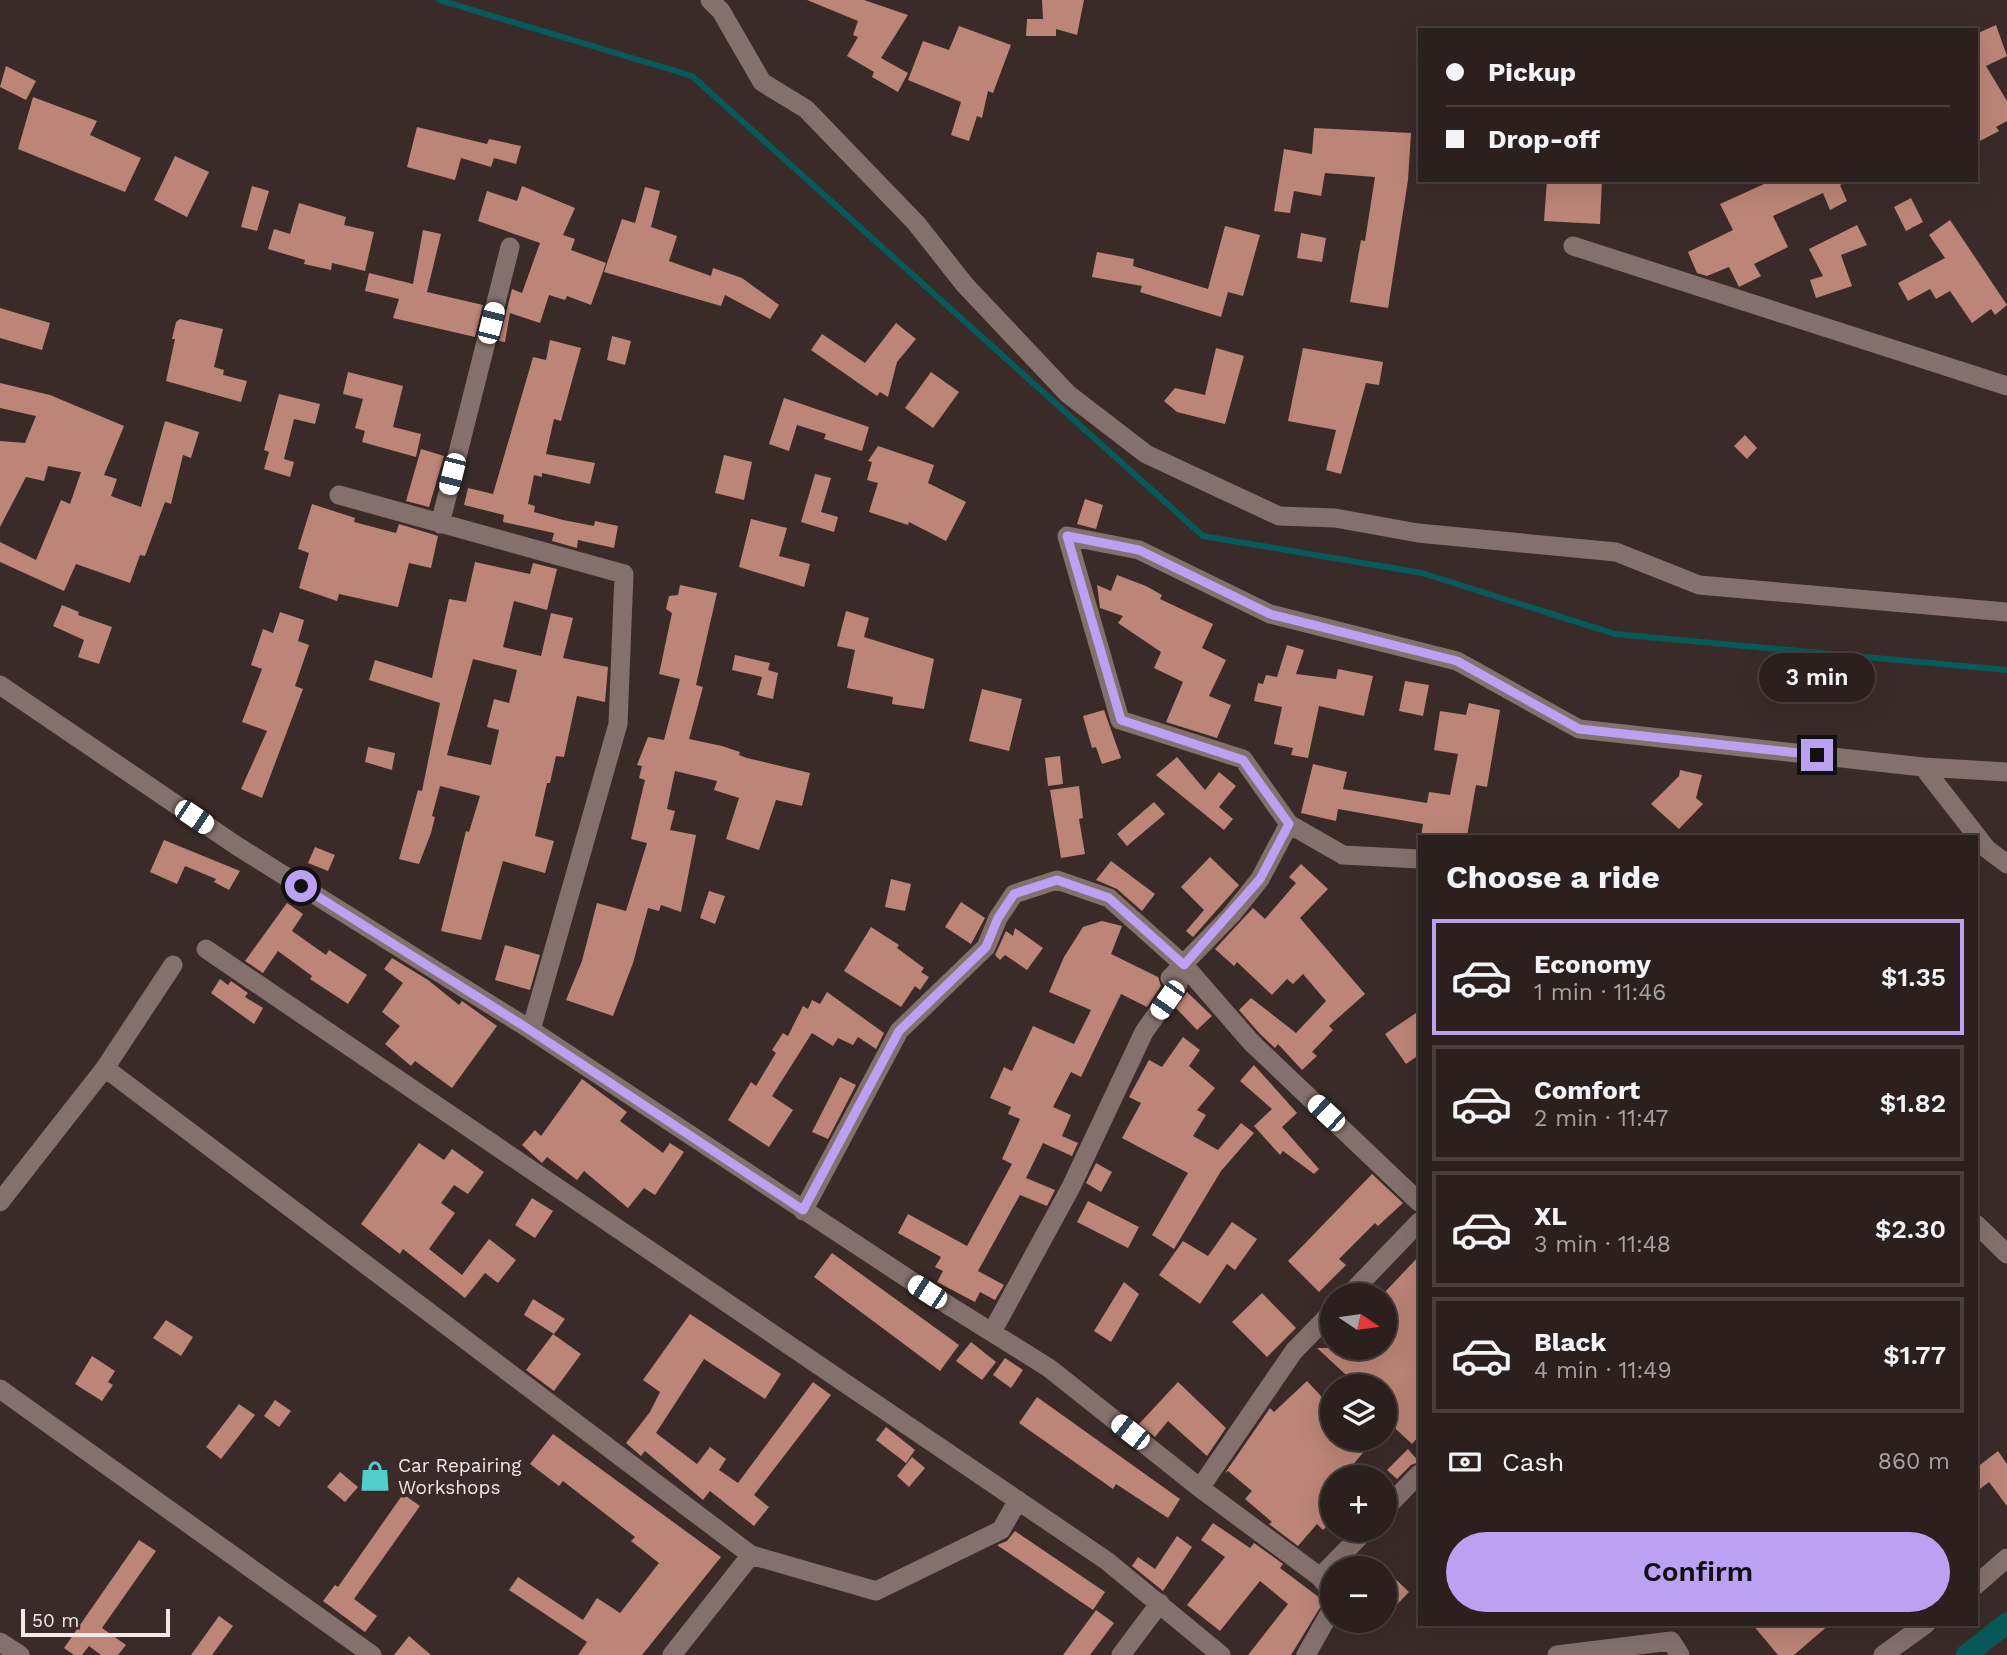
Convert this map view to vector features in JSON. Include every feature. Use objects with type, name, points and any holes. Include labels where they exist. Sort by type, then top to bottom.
[{"type":"street","points":[[710,0],[721,11],[762,82],[806,109],[916,223],[965,285],[1068,394],[1146,454],[1279,516],[1335,518],[1419,533],[1616,552],[1699,585],[2007,612]]},
{"type":"street","points":[[1573,246],[2007,386]]},
{"type":"street","points":[[440,524],[510,247]]},
{"type":"street","points":[[339,495],[624,574],[618,724],[530,1030]]},
{"type":"street","points":[[1418,859],[1343,855],[1289,824],[1243,760],[1121,720],[1067,536],[1139,550],[1270,614],[1457,661],[1579,729],[1923,767],[2007,772]]},
{"type":"street","points":[[0,685],[237,846],[530,1030],[1049,1368],[1320,1580]]},
{"type":"street","points":[[1923,767],[1976,835]]},
{"type":"street","points":[[992,1332],[1071,1187],[1144,1032],[1178,984],[1170,978],[1260,879],[1289,824]]},
{"type":"street","points":[[1978,837],[1987,849],[2007,864]]},
{"type":"street","points":[[803,1210],[899,1031],[986,947],[998,918],[1014,894],[1057,880],[1109,898],[1184,965],[1251,1042],[1418,1201]]},
{"type":"street","points":[[206,949],[1107,1560],[1221,1655]]},
{"type":"street","points":[[0,1202],[105,1068],[173,965]]},
{"type":"street","points":[[105,1068],[751,1555],[876,1591],[1000,1530],[1018,1500]]},
{"type":"street","points":[[1361,1283],[1418,1223]]},
{"type":"street","points":[[1978,1226],[2007,1254]]},
{"type":"street","points":[[1200,1488],[1294,1351],[1320,1324]]},
{"type":"street","points":[[0,1389],[372,1655]]},
{"type":"street","points":[[1397,1497],[1418,1475]]},
{"type":"street","points":[[672,1655],[751,1555]]},
{"type":"street","points":[[1978,1583],[2007,1558]]},
{"type":"street","points":[[1121,1655],[1160,1603]]},
{"type":"street","points":[[1884,1655],[1923,1626]]},
{"type":"street","points":[[1306,1655],[1320,1630]]},
{"type":"street","points":[[1556,1655],[1671,1641],[1680,1655]]},
{"type":"street","points":[[0,1642],[20,1655]]},
{"type":"building","points":[[807,0],[864,0],[908,15],[881,58],[908,73],[898,92],[872,77],[874,72],[847,56],[858,37],[853,35],[858,21]]},
{"type":"building","points":[[1042,0],[1084,0],[1077,35],[1056,29],[1056,36],[1026,36],[1027,19],[1043,19]]},
{"type":"building","points":[[1996,25],[2007,56],[1986,66],[2007,101],[2007,121],[1996,127],[1999,131],[1978,142],[1978,33]]},
{"type":"building","points":[[959,26],[1011,45],[993,93],[988,91],[982,118],[977,116],[969,141],[951,135],[961,102],[908,80],[923,41],[949,50]]},
{"type":"building","points":[[6,66],[36,81],[26,100],[0,87]]},
{"type":"building","points":[[33,97],[97,121],[90,135],[141,158],[125,192],[18,149]]},
{"type":"building","points":[[417,127],[487,144],[489,139],[521,146],[516,164],[494,158],[491,167],[461,158],[455,180],[407,167]]},
{"type":"building","points":[[1314,128],[1411,133],[1408,180],[1388,308],[1350,302],[1361,240],[1365,241],[1375,177],[1325,173],[1321,196],[1294,191],[1290,213],[1274,211],[1284,149],[1312,154]]},
{"type":"building","points":[[175,156],[209,172],[187,217],[154,200]]},
{"type":"building","points":[[1547,182],[1602,182],[1600,224],[1544,221]]},
{"type":"building","points":[[1769,182],[1846,182],[1840,185],[1847,201],[1830,210],[1823,193],[1773,216],[1788,247],[1754,264],[1761,276],[1739,287],[1729,267],[1707,276],[1697,273],[1688,252],[1733,230],[1720,204]]},
{"type":"building","points":[[252,186],[269,191],[257,231],[241,227]]},
{"type":"building","points":[[522,186],[575,208],[563,235],[575,239],[571,250],[606,263],[591,305],[567,296],[565,300],[549,295],[540,323],[510,313],[505,342],[499,341],[512,289],[522,293],[540,243],[478,221],[487,191],[517,201]]},
{"type":"building","points":[[645,187],[660,191],[651,227],[677,236],[669,261],[711,276],[713,268],[742,278],[779,305],[770,319],[725,295],[721,306],[604,272],[622,219],[635,223]]},
{"type":"building","points":[[1911,198],[1923,222],[1906,231],[1894,207]]},
{"type":"building","points":[[299,203],[346,217],[344,225],[374,232],[365,271],[332,263],[331,270],[304,264],[305,260],[268,249],[274,229],[290,234]]},
{"type":"building","points":[[1950,220],[2007,305],[1995,315],[1991,309],[1972,323],[1950,291],[1936,299],[1930,289],[1908,301],[1898,283],[1945,258],[1929,235]]},
{"type":"building","points":[[1857,225],[1867,245],[1841,255],[1852,286],[1816,298],[1810,280],[1823,276],[1809,249]]},
{"type":"building","points":[[1225,226],[1260,235],[1243,296],[1228,292],[1221,317],[1140,292],[1142,286],[1092,277],[1097,252],[1134,259],[1133,266],[1208,289]]},
{"type":"building","points":[[423,230],[441,234],[427,292],[483,305],[475,337],[393,318],[399,299],[365,291],[369,273],[413,284]]},
{"type":"building","points":[[1301,233],[1326,238],[1322,262],[1297,258]]},
{"type":"building","points":[[0,308],[50,323],[42,350],[0,338]]},
{"type":"building","points":[[180,319],[223,329],[214,367],[224,370],[223,375],[247,381],[241,402],[166,381],[175,339],[172,339],[176,322]]},
{"type":"building","points":[[896,323],[916,339],[897,362],[888,397],[880,392],[877,396],[811,350],[822,334],[865,363]]},
{"type":"building","points":[[612,336],[631,341],[625,365],[607,360]]},
{"type":"building","points":[[550,340],[581,348],[561,421],[554,419],[546,454],[595,463],[590,484],[542,473],[542,477],[534,475],[528,504],[535,506],[534,512],[563,520],[594,526],[595,521],[618,526],[614,548],[578,540],[577,548],[552,541],[554,533],[503,522],[504,515],[464,505],[468,488],[493,494],[533,357],[546,360]]},
{"type":"building","points":[[1216,348],[1244,356],[1225,424],[1177,412],[1164,401],[1175,388],[1205,395]]},
{"type":"building","points":[[1303,348],[1383,362],[1379,385],[1366,383],[1341,474],[1326,470],[1336,430],[1288,421]]},
{"type":"building","points":[[348,372],[403,386],[393,427],[421,434],[416,457],[362,442],[365,431],[355,428],[363,399],[343,394]]},
{"type":"building","points":[[931,372],[959,392],[933,428],[905,408]]},
{"type":"building","points":[[0,383],[50,395],[124,426],[104,475],[117,479],[111,496],[141,507],[165,421],[199,432],[191,458],[183,455],[171,504],[165,502],[145,556],[140,555],[130,583],[76,564],[64,591],[0,562],[0,542],[36,560],[61,500],[70,504],[81,472],[48,466],[44,481],[26,477],[0,527],[0,441],[25,443],[36,416],[0,408]]},
{"type":"building","points":[[279,394],[320,404],[315,424],[294,419],[284,459],[294,462],[290,477],[264,469],[269,452],[264,450]]},
{"type":"building","points":[[784,398],[869,427],[862,451],[824,439],[826,434],[797,425],[789,451],[769,444]]},
{"type":"building","points":[[1745,435],[1757,448],[1747,459],[1734,446]]},
{"type":"building","points":[[878,446],[934,465],[928,483],[966,502],[946,541],[909,522],[908,525],[869,512],[878,483],[867,480],[872,462],[868,461]]},
{"type":"building","points":[[421,449],[444,456],[429,507],[406,501]]},
{"type":"building","points":[[724,455],[752,462],[744,500],[715,493]]},
{"type":"building","points":[[815,474],[831,478],[821,512],[838,517],[834,532],[801,522]]},
{"type":"building","points":[[1085,499],[1103,505],[1096,529],[1077,524]]},
{"type":"building","points":[[312,504],[355,518],[354,522],[396,533],[399,524],[438,536],[431,568],[409,563],[398,607],[339,594],[337,601],[299,588],[309,553],[298,549]]},
{"type":"building","points":[[751,519],[787,528],[779,556],[810,564],[804,587],[739,567]]},
{"type":"building","points":[[475,562],[530,574],[533,563],[557,569],[547,610],[514,601],[503,647],[541,656],[551,613],[573,618],[563,658],[608,667],[605,702],[577,696],[564,757],[556,756],[550,783],[547,783],[535,836],[554,841],[545,873],[503,861],[481,940],[441,931],[466,831],[469,832],[480,796],[440,786],[432,816],[435,817],[431,833],[419,864],[399,859],[418,790],[422,791],[440,703],[369,680],[375,660],[432,678],[449,599],[466,602]],"holes":[[[473,659],[517,670],[509,703],[494,699],[487,727],[499,730],[491,765],[447,755]]]},
{"type":"building","points":[[1117,575],[1146,586],[1162,595],[1160,599],[1213,624],[1202,648],[1226,660],[1209,696],[1231,705],[1217,738],[1166,722],[1183,682],[1154,668],[1161,652],[1118,623],[1123,616],[1100,608],[1097,585],[1111,591]]},
{"type":"building","points":[[680,585],[717,593],[696,685],[703,687],[689,739],[722,746],[740,752],[739,755],[747,758],[810,773],[802,806],[776,800],[759,850],[726,839],[739,798],[714,790],[717,781],[675,771],[667,809],[675,811],[670,830],[696,835],[681,912],[661,905],[659,911],[648,908],[633,963],[613,1016],[566,1000],[582,961],[597,903],[626,911],[647,843],[631,839],[645,780],[639,778],[642,766],[637,765],[648,737],[664,740],[680,679],[659,674],[672,613],[666,609],[669,596],[678,595]]},
{"type":"building","points":[[62,605],[79,612],[78,615],[112,627],[99,664],[78,657],[84,640],[53,626]]},
{"type":"building","points":[[846,611],[869,618],[864,637],[934,659],[924,709],[892,704],[893,697],[847,688],[855,650],[837,646]]},
{"type":"building","points":[[280,612],[304,620],[298,641],[309,645],[295,686],[303,689],[262,798],[241,789],[267,731],[242,722],[262,669],[251,665],[263,629],[273,633]]},
{"type":"building","points":[[1287,645],[1304,650],[1296,674],[1336,679],[1338,669],[1373,676],[1364,716],[1319,706],[1308,758],[1291,755],[1293,748],[1274,744],[1282,707],[1254,701],[1258,683],[1263,684],[1266,675],[1277,677]]},
{"type":"building","points":[[735,655],[770,663],[768,670],[778,673],[773,699],[757,695],[762,677],[732,670]]},
{"type":"building","points":[[1405,681],[1429,685],[1423,716],[1399,711]]},
{"type":"building","points":[[982,689],[1022,699],[1009,751],[969,741]]},
{"type":"building","points":[[1469,703],[1500,710],[1487,787],[1476,785],[1467,835],[1421,835],[1423,824],[1338,809],[1336,821],[1301,813],[1313,764],[1347,772],[1343,789],[1427,803],[1429,792],[1450,795],[1458,754],[1434,750],[1440,711],[1466,715]]},
{"type":"building","points":[[1104,710],[1121,758],[1102,764],[1096,747],[1092,748],[1083,716]]},
{"type":"building","points":[[368,747],[395,753],[392,770],[365,762]]},
{"type":"building","points":[[1060,756],[1063,784],[1048,786],[1045,758]]},
{"type":"building","points":[[1177,757],[1205,790],[1219,772],[1236,786],[1219,807],[1233,819],[1224,830],[1156,775]]},
{"type":"building","points":[[1680,770],[1702,775],[1696,798],[1703,804],[1679,829],[1651,804],[1679,776]]},
{"type":"building","points":[[1079,786],[1083,818],[1079,819],[1085,854],[1061,858],[1050,790]]},
{"type":"building","points":[[1154,802],[1165,814],[1127,846],[1117,834]]},
{"type":"building","points":[[164,840],[240,871],[229,890],[214,882],[216,879],[185,866],[177,884],[150,872]]},
{"type":"building","points":[[315,847],[335,855],[328,871],[308,863]]},
{"type":"building","points":[[1210,857],[1239,885],[1193,937],[1186,931],[1204,910],[1181,887]]},
{"type":"building","points":[[1111,861],[1155,894],[1142,911],[1117,889],[1096,880]]},
{"type":"building","points":[[1301,864],[1328,889],[1300,918],[1365,994],[1329,1026],[1333,1030],[1312,1052],[1317,1056],[1302,1070],[1278,1044],[1275,1048],[1260,1034],[1239,1010],[1251,998],[1296,1033],[1326,1001],[1303,974],[1293,984],[1287,979],[1272,995],[1237,962],[1234,966],[1215,949],[1253,908],[1265,919],[1296,883],[1289,877]]},
{"type":"building","points":[[891,879],[911,884],[905,911],[885,907]]},
{"type":"building","points":[[709,891],[725,896],[715,924],[700,918]]},
{"type":"building","points":[[961,902],[985,918],[971,944],[945,927]]},
{"type":"building","points":[[287,903],[303,914],[292,931],[326,955],[329,950],[367,975],[348,1004],[310,979],[312,976],[278,951],[263,973],[245,961]]},
{"type":"building","points":[[1102,921],[1122,926],[1111,954],[1158,977],[1161,986],[1147,1007],[1121,994],[1081,1077],[1071,1072],[1053,1107],[1071,1115],[1062,1136],[1078,1143],[1072,1156],[1043,1143],[1026,1178],[1055,1190],[1047,1206],[1020,1195],[978,1271],[1004,1285],[995,1300],[980,1292],[975,1302],[937,1282],[943,1271],[935,1267],[941,1257],[898,1233],[908,1214],[967,1246],[1012,1164],[1002,1159],[1020,1119],[1008,1114],[1011,1107],[990,1098],[1004,1067],[1012,1071],[1033,1026],[1074,1044],[1091,1010],[1049,992],[1064,957],[1083,927]]},
{"type":"building","points":[[871,927],[899,945],[897,948],[924,968],[921,972],[929,977],[920,990],[915,986],[901,1007],[844,971]]},
{"type":"building","points":[[1015,928],[1043,948],[1027,970],[1005,955],[1000,960],[995,955],[1006,931],[1013,936]]},
{"type":"building","points":[[505,945],[540,955],[530,990],[495,980]]},
{"type":"building","points":[[392,958],[428,980],[459,1005],[462,1001],[497,1026],[452,1088],[415,1061],[411,1066],[385,1044],[400,1026],[382,1012],[403,983],[384,969]]},
{"type":"building","points":[[220,979],[228,985],[231,981],[248,993],[245,997],[263,1008],[254,1024],[211,993]]},
{"type":"building","points":[[827,992],[884,1033],[876,1049],[858,1037],[853,1045],[838,1038],[833,1046],[812,1033],[772,1096],[793,1110],[769,1147],[728,1120],[751,1082],[756,1086],[776,1053],[772,1050],[783,1033],[788,1036],[803,1006],[808,1009],[812,1000],[820,1004]]},
{"type":"building","points":[[1187,992],[1212,1016],[1197,1030],[1176,1008]]},
{"type":"building","points":[[1418,1012],[1418,1056],[1406,1064],[1385,1034]]},
{"type":"building","points":[[1183,1037],[1200,1050],[1189,1066],[1215,1088],[1197,1110],[1206,1115],[1193,1136],[1218,1150],[1241,1123],[1254,1133],[1221,1171],[1174,1249],[1152,1235],[1188,1173],[1122,1138],[1141,1103],[1129,1097],[1149,1060],[1162,1067]]},
{"type":"building","points":[[1254,1065],[1297,1113],[1282,1127],[1319,1169],[1314,1174],[1283,1151],[1280,1155],[1254,1126],[1272,1109],[1240,1081]]},
{"type":"building","points":[[840,1077],[856,1085],[828,1139],[812,1132]]},
{"type":"building","points":[[582,1079],[627,1112],[620,1121],[663,1153],[670,1143],[684,1152],[655,1195],[644,1188],[628,1208],[584,1171],[577,1180],[547,1157],[542,1163],[522,1145],[535,1130],[541,1136]]},
{"type":"building","points":[[419,1143],[444,1160],[452,1149],[484,1172],[468,1194],[454,1185],[441,1203],[455,1213],[429,1249],[462,1275],[489,1239],[516,1260],[498,1283],[485,1273],[465,1298],[403,1249],[400,1254],[361,1224]]},
{"type":"building","points":[[1096,1163],[1112,1172],[1101,1192],[1086,1183]]},
{"type":"building","points":[[1372,1174],[1403,1203],[1378,1226],[1375,1223],[1339,1259],[1346,1265],[1328,1283],[1320,1283],[1319,1292],[1288,1261]]},
{"type":"building","points":[[532,1198],[553,1211],[535,1238],[515,1225]]},
{"type":"building","points":[[1088,1201],[1139,1227],[1128,1248],[1077,1222]]},
{"type":"building","points":[[1232,1222],[1257,1239],[1235,1270],[1227,1264],[1200,1304],[1159,1275],[1183,1241],[1208,1256]]},
{"type":"building","points":[[832,1253],[959,1345],[940,1371],[814,1277]]},
{"type":"building","points":[[1418,1257],[1418,1437],[1412,1444],[1397,1430],[1397,1374],[1345,1374],[1330,1360],[1397,1360],[1397,1283],[1393,1283]]},
{"type":"building","points":[[1124,1282],[1139,1294],[1111,1342],[1094,1331]]},
{"type":"building","points":[[1262,1293],[1296,1328],[1267,1357],[1232,1322]]},
{"type":"building","points":[[533,1299],[565,1319],[554,1334],[524,1315]]},
{"type":"building","points":[[690,1314],[781,1374],[765,1399],[704,1359],[656,1433],[697,1464],[710,1447],[726,1459],[719,1470],[738,1483],[813,1382],[831,1395],[754,1495],[769,1507],[754,1526],[710,1491],[703,1500],[645,1451],[641,1456],[626,1443],[650,1412],[660,1392],[643,1380]]},
{"type":"building","points":[[166,1320],[193,1337],[181,1356],[153,1338]]},
{"type":"building","points":[[553,1334],[581,1354],[554,1391],[526,1370]]},
{"type":"building","points":[[971,1342],[996,1362],[982,1380],[956,1361]]},
{"type":"building","points":[[92,1356],[115,1371],[108,1382],[113,1385],[102,1401],[75,1384]]},
{"type":"building","points":[[1005,1358],[1023,1370],[1011,1388],[993,1375]]},
{"type":"building","points":[[1307,1381],[1320,1395],[1320,1451],[1364,1451],[1353,1465],[1320,1465],[1320,1527],[1317,1524],[1298,1546],[1269,1524],[1272,1522],[1245,1499],[1252,1491],[1228,1471],[1225,1473],[1270,1408],[1274,1412]]},
{"type":"building","points":[[1178,1382],[1226,1428],[1207,1456],[1168,1421],[1155,1437],[1139,1424]]},
{"type":"building","points":[[1037,1397],[1180,1499],[1168,1518],[1116,1484],[1113,1489],[1019,1423]]},
{"type":"building","points":[[275,1400],[291,1411],[279,1427],[264,1416]]},
{"type":"building","points":[[239,1404],[255,1415],[221,1459],[206,1447]]},
{"type":"building","points":[[886,1427],[915,1450],[906,1463],[876,1440]]},
{"type":"building","points":[[553,1434],[721,1557],[642,1655],[578,1655],[587,1642],[509,1590],[518,1577],[583,1620],[597,1598],[620,1613],[659,1563],[631,1541],[635,1537],[563,1481],[559,1486],[530,1464]]},
{"type":"building","points":[[1408,1449],[1418,1461],[1397,1479],[1397,1465],[1392,1465]]},
{"type":"building","points":[[1998,1451],[2007,1464],[2007,1506],[1989,1482],[1978,1490],[1978,1466]]},
{"type":"building","points":[[912,1457],[925,1468],[909,1487],[897,1476]]},
{"type":"building","points":[[340,1472],[358,1487],[345,1502],[327,1487]]},
{"type":"building","points":[[403,1494],[420,1506],[354,1599],[377,1616],[365,1632],[323,1601],[335,1585],[338,1587]]},
{"type":"building","points":[[1213,1523],[1250,1548],[1254,1543],[1283,1564],[1280,1568],[1320,1598],[1320,1608],[1291,1655],[1248,1655],[1288,1604],[1260,1581],[1220,1631],[1187,1605],[1225,1557],[1201,1540]]},
{"type":"building","points":[[1015,1531],[1105,1592],[1093,1610],[997,1545],[1007,1541]]},
{"type":"building","points":[[1177,1536],[1192,1547],[1163,1591],[1132,1566],[1138,1557],[1155,1569]]},
{"type":"building","points":[[139,1540],[156,1551],[102,1628],[126,1645],[118,1655],[101,1655],[89,1646],[82,1655],[74,1655],[64,1648]]},
{"type":"building","points":[[1397,1580],[1409,1592],[1397,1604]]},
{"type":"building","points":[[1096,1610],[1114,1623],[1090,1655],[1063,1655]]},
{"type":"building","points":[[219,1616],[233,1626],[212,1655],[191,1655]]},
{"type":"building","points":[[1754,1626],[1828,1626],[1794,1655],[1778,1655]]},
{"type":"building","points":[[409,1636],[431,1655],[394,1655]]},
{"type":"waterway","points":[[439,0],[692,76],[1203,536],[1422,573],[1615,634],[2007,670]]},
{"type":"waterway","points":[[1966,1655],[2007,1623]]},
{"type":"place","name":"Car Repairing Workshops","points":[[375,1476]]},
{"type":"route","points":[[301,886],[530,1030],[803,1210],[899,1031],[986,947],[998,918],[1014,894],[1057,880],[1109,898],[1184,965],[1232,914],[1260,879],[1289,824],[1243,760],[1121,720],[1067,536],[1139,550],[1270,614],[1457,661],[1579,729],[1817,755]]}]
